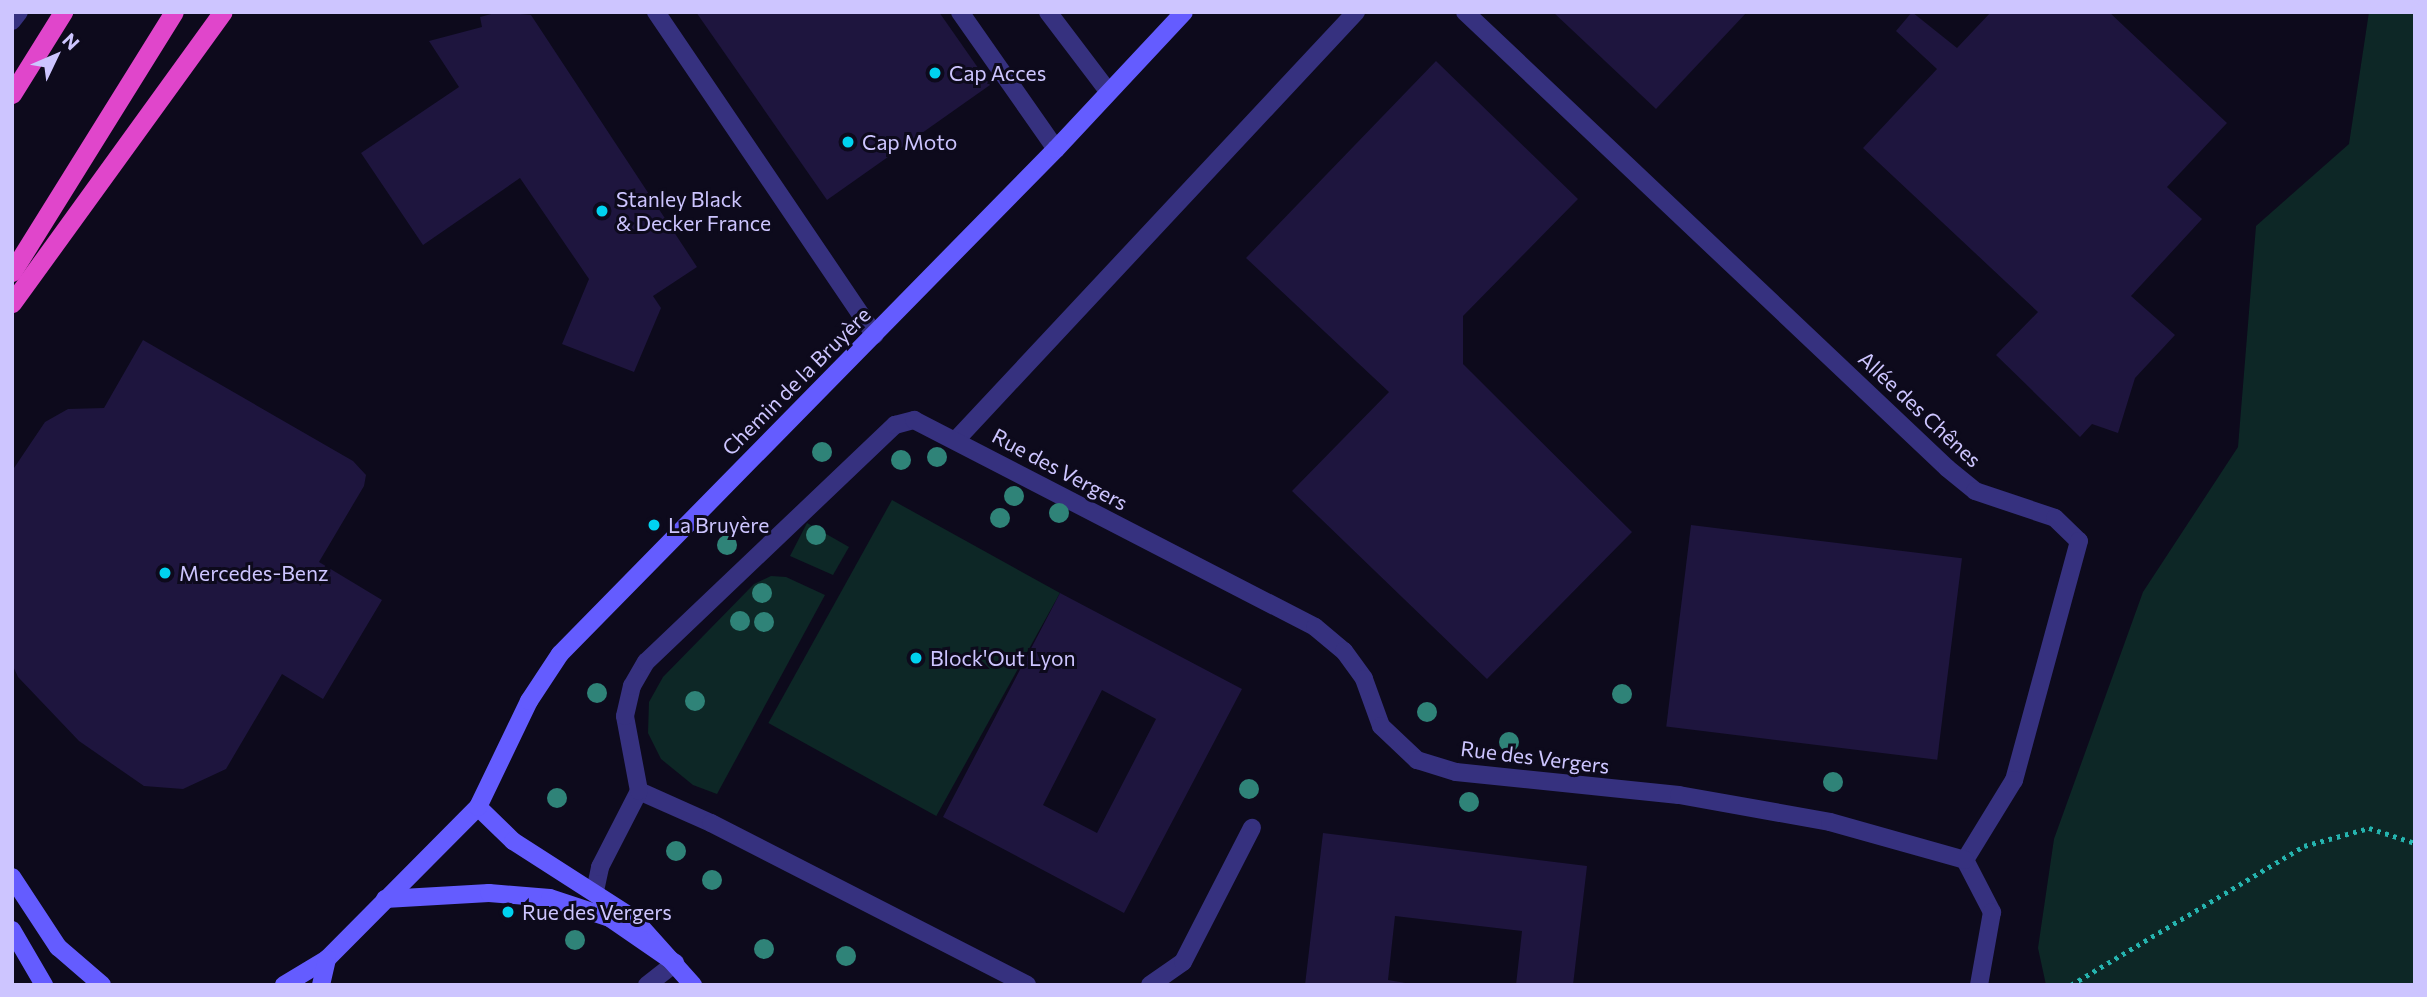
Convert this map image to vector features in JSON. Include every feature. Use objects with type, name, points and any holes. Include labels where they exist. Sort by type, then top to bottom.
[{"type":"highway","points":[[12,94],[63,12]]},
{"type":"highway","points":[[12,272],[174,12]]},
{"type":"highway","points":[[12,303],[221,12]]},
{"type":"main road","name":"Chemin de la Bruyère","points":[[284,985],[327,959],[478,807],[529,701],[560,654],[1056,149],[1184,12]]},
{"type":"main road","points":[[478,807],[513,841],[595,891],[633,918],[693,985]]},
{"type":"main road","points":[[12,877],[58,947],[102,985]]},
{"type":"main road","points":[[385,899],[489,892],[550,898],[610,918],[675,963]]},
{"type":"main road","points":[[12,930],[44,985]]},
{"type":"main road","points":[[321,985],[327,959]]},
{"type":"street","points":[[12,21],[19,12]]},
{"type":"street","points":[[656,12],[875,335]]},
{"type":"street","points":[[960,12],[1056,149]]},
{"type":"street","points":[[1048,12],[1108,91]]},
{"type":"street","name":"Rue des Vergers","points":[[956,440],[1356,12]]},
{"type":"street","name":"Allée des Chênes","points":[[1465,12],[1947,468],[1975,491],[2055,518],[2079,541],[2014,780],[1965,860]]},
{"type":"street","points":[[12,317],[43,262]]},
{"type":"street","name":"Rue des Vergers","points":[[639,791],[625,716],[632,686],[646,662],[895,425],[914,420],[1315,627],[1344,651],[1364,679],[1381,726],[1417,760],[1456,772],[1679,795],[1830,822],[1965,860]]},
{"type":"street","points":[[595,891],[600,867],[639,791],[711,823],[1027,985]]},
{"type":"street","points":[[1150,985],[1183,962],[1252,828]]},
{"type":"street","points":[[1965,860],[1992,912],[1979,985]]},
{"type":"street","points":[[648,985],[675,963]]},
{"type":"path","points":[[2071,985],[2304,846],[2369,828],[2415,843]]},
{"type":"green space","points":[[2369,12],[2415,12],[2415,985],[2046,985],[2038,948],[2054,839],[2143,592],[2238,447],[2256,226],[2349,144]]},
{"type":"green space","name":"Block'Out Lyon","points":[[892,500],[1060,593],[936,816],[768,723]]},
{"type":"green space","points":[[807,523],[849,547],[833,575],[790,556]]},
{"type":"green space","points":[[771,576],[786,577],[825,595],[717,794],[693,785],[661,759],[648,733],[649,702],[663,677],[754,584]]},
{"type":"building","name":"Stanley Black & Decker France","points":[[499,12],[531,15],[697,267],[653,296],[661,308],[634,372],[562,344],[589,279],[520,178],[423,245],[361,153],[459,87],[429,41],[482,27],[480,17]]},
{"type":"building","name":"Cap Moto","points":[[696,12],[939,12],[990,85],[827,200]]},
{"type":"building","points":[[1553,12],[1747,12],[1656,109]]},
{"type":"building","points":[[1912,12],[1957,48],[1991,12],[2109,12],[2227,123],[2167,187],[2202,219],[2131,296],[2175,335],[2135,378],[2118,433],[2092,424],[2080,437],[1996,355],[2038,312],[1863,148],[1937,69],[1896,31]]},
{"type":"building","points":[[1436,61],[1578,199],[1463,316],[1463,364],[1632,532],[1487,679],[1292,491],[1389,392],[1246,258]]},
{"type":"building","points":[[143,340],[353,461],[366,475],[364,486],[319,562],[382,600],[323,699],[282,674],[226,769],[183,789],[144,786],[79,741],[18,677],[12,664],[12,471],[45,422],[68,409],[104,408]]},
{"type":"building","points":[[1691,525],[1962,558],[1937,760],[1666,726]]},
{"type":"building","points":[[1060,593],[1242,689],[1124,913],[943,817]],"holes":[[[1102,690],[1156,719],[1097,833],[1043,805]]]},
{"type":"building","points":[[1323,833],[1587,866],[1573,985],[1516,985],[1522,931],[1395,916],[1388,980],[1417,985],[1305,985]]},
{"type":"place","name":"Cap Acces","points":[[935,73]]},
{"type":"place","name":"Cap Moto","points":[[848,142]]},
{"type":"place","name":"Stanley Black & Decker France","points":[[602,211]]},
{"type":"place","name":"La Bruyère","points":[[654,525]]},
{"type":"place","name":"Mercedes-Benz","points":[[165,573]]},
{"type":"place","name":"Block'Out Lyon","points":[[916,658]]},
{"type":"place","name":"Rue des Vergers","points":[[508,912]]}]
